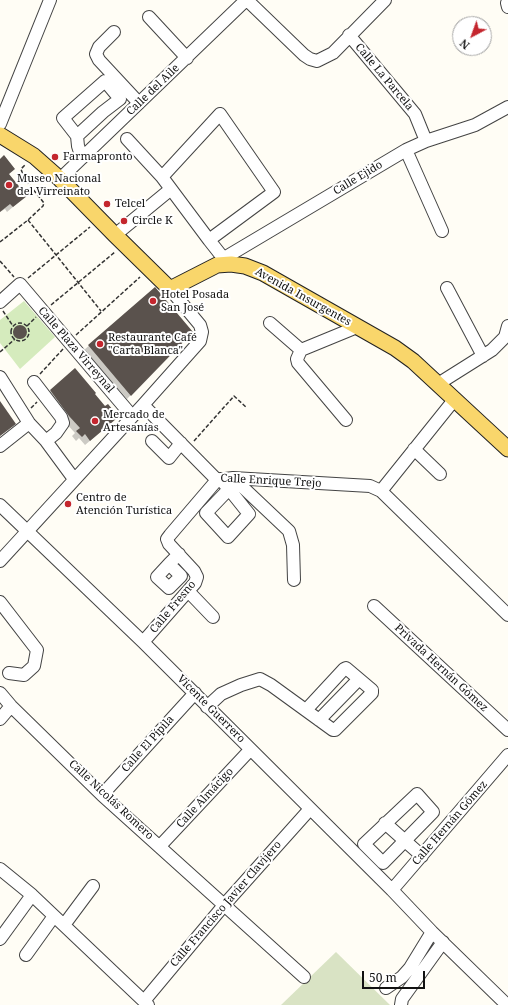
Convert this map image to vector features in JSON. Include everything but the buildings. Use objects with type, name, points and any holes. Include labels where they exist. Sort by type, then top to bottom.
[{"type":"main road","points":[[0,135],[34,156],[170,289]]},
{"type":"main road","name":"Avenida Insurgentes","points":[[170,289],[221,262],[245,266],[263,273],[395,348],[413,361],[454,400],[506,444]]},
{"type":"street","points":[[0,124],[50,0]]},
{"type":"street","points":[[247,0],[304,55],[317,61],[332,53],[385,0]]},
{"type":"street","name":"Calle del Aile","points":[[60,180],[247,0]]},
{"type":"street","points":[[508,1],[508,7]]},
{"type":"street","points":[[149,17],[187,58]]},
{"type":"street","points":[[114,32],[99,47],[96,54],[99,60],[139,103]]},
{"type":"street","name":"Calle La Parcela","points":[[349,35],[415,114],[426,142]]},
{"type":"street","points":[[77,136],[103,112],[120,99],[105,81],[63,118],[77,136],[78,146],[82,158]]},
{"type":"street","name":"Calle Ejido","points":[[221,262],[406,150],[475,125],[508,107]]},
{"type":"street","points":[[162,177],[220,114],[274,192],[209,240]]},
{"type":"street","points":[[127,139],[162,177],[209,240],[221,262]]},
{"type":"street","points":[[406,150],[442,231]]},
{"type":"street","points":[[119,240],[170,189]]},
{"type":"street","points":[[0,302],[20,284]]},
{"type":"street","name":"Calle Plaza Virreynal","points":[[20,284],[132,416]]},
{"type":"street","points":[[447,288],[483,356]]},
{"type":"street","points":[[0,560],[200,341],[202,332],[200,325],[170,289]]},
{"type":"street","points":[[270,323],[301,350]]},
{"type":"street","points":[[346,420],[298,363],[297,359],[301,350],[357,326]]},
{"type":"street","points":[[438,384],[492,350],[505,337],[508,326]]},
{"type":"street","points":[[0,377],[29,423],[46,441],[74,479]]},
{"type":"street","points":[[34,382],[61,417],[63,423],[46,441]]},
{"type":"street","points":[[381,491],[454,400]]},
{"type":"street","name":"Calle Enrique Trejo","points":[[143,405],[218,480],[231,484],[370,486],[381,491],[508,615]]},
{"type":"street","points":[[0,446],[29,423]]},
{"type":"street","points":[[152,441],[169,458],[184,446]]},
{"type":"street","points":[[414,449],[440,474]]},
{"type":"street","name":"Calle Fresno","points":[[144,642],[195,583],[197,577],[194,571],[169,544],[167,539],[218,480]]},
{"type":"street","points":[[231,484],[289,531],[294,545],[294,580]]},
{"type":"street","name":"Vicente Guerrero","points":[[0,505],[144,642],[250,750],[507,1005]]},
{"type":"street","points":[[169,564],[179,554]]},
{"type":"street","points":[[188,591],[213,617]]},
{"type":"street","points":[[0,602],[37,650],[34,666],[24,675],[9,673]]},
{"type":"street","name":"Privada Hernán Gómez","points":[[374,606],[508,730]]},
{"type":"street","points":[[207,706],[221,694],[241,685],[260,680],[271,685],[332,730],[335,730],[372,693],[372,690],[346,668],[306,710]]},
{"type":"street","points":[[319,720],[359,678]]},
{"type":"street","name":"Calle Nicolás Romero","points":[[0,693],[11,706],[102,795],[225,904],[304,977]]},
{"type":"street","name":"Calle El Pípila","points":[[102,795],[194,693]]},
{"type":"street","points":[[0,719],[11,706]]},
{"type":"street","name":"Calle Almácigo","points":[[160,846],[250,750]]},
{"type":"street","name":"Calle Hernán Gómez","points":[[392,890],[508,755]]},
{"type":"street","points":[[417,794],[433,812],[405,841],[383,862],[364,844],[417,794]]},
{"type":"street","name":"Calle Francisco Javier Clavijero","points":[[0,869],[32,895],[146,1003],[225,904],[310,809]]},
{"type":"street","points":[[386,823],[422,856]]},
{"type":"street","points":[[64,925],[93,886]]},
{"type":"street","points":[[0,940],[32,895]]},
{"type":"street","points":[[26,955],[54,916]]},
{"type":"street","points":[[386,988],[410,968],[432,932]]},
{"type":"street","points":[[401,1005],[402,999],[443,942]]},
{"type":"path","points":[[0,242],[28,220],[44,203],[24,178],[21,168],[34,156]]},
{"type":"path","points":[[0,261],[20,284],[56,256],[99,219]]},
{"type":"path","points":[[28,220],[101,311]]},
{"type":"path","points":[[27,326],[78,283],[119,240]]},
{"type":"path","points":[[69,342],[101,311],[149,269]]},
{"type":"path","points":[[0,307],[13,326]]},
{"type":"path","points":[[13,326],[20,323],[27,326]]},
{"type":"path","points":[[13,326],[11,333],[15,339],[22,340],[28,336],[27,326]]},
{"type":"path","points":[[0,352],[15,339]]},
{"type":"path","points":[[184,446],[234,396],[247,408]]},
{"type":"green space","points":[[24,301],[55,337],[20,369],[0,343],[0,320]]},
{"type":"green space","points":[[336,952],[390,1005],[281,1005]]},
{"type":"place","name":"Farmapronto","points":[[55,157]]},
{"type":"place","name":"Museo Nacional del Virreinato","points":[[9,185]]},
{"type":"place","name":"Telcel","points":[[107,204]]},
{"type":"place","name":"Circle K","points":[[124,221]]},
{"type":"place","name":"Hotel Posada San José","points":[[153,301]]},
{"type":"place","name":"Restaurante Café \"Carta Blanca\"","points":[[100,344]]},
{"type":"place","name":"Mercado de Artesanías","points":[[95,421]]},
{"type":"place","name":"Centro de Atención Turística","points":[[68,504]]}]
